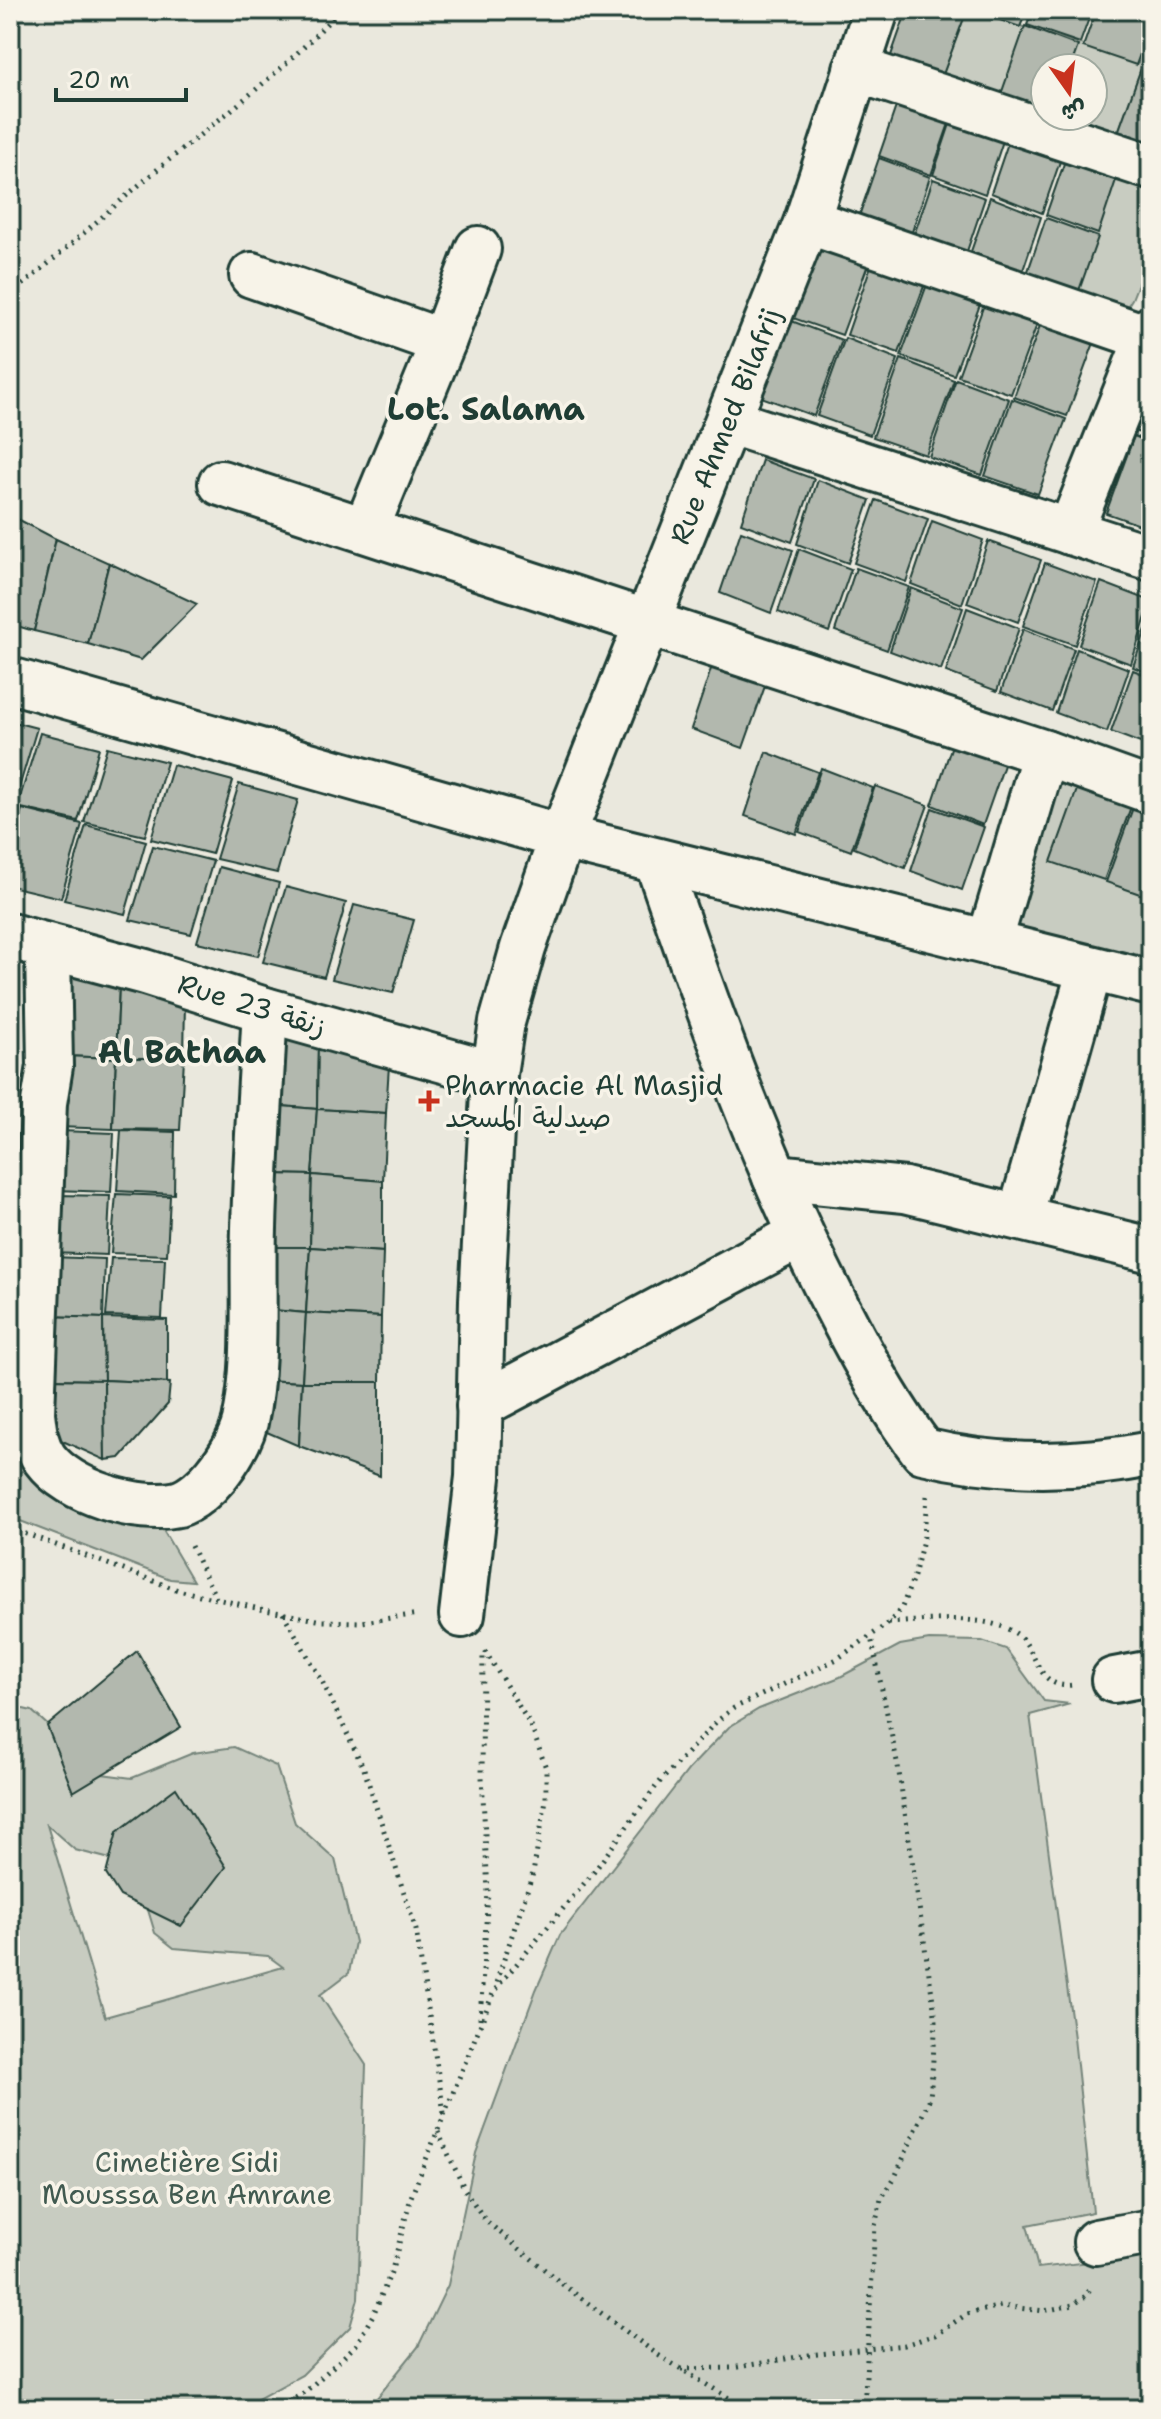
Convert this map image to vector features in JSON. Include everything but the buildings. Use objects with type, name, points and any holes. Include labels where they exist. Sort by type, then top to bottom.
[{"type":"street","name":"Rue Ahmed Bilafrij","points":[[473,1631],[479,1406],[494,1074],[502,1022],[523,948],[562,837],[807,221],[876,10]]},
{"type":"street","points":[[856,69],[1151,167]]},
{"type":"street","points":[[807,221],[1150,335],[1070,532]]},
{"type":"street","points":[[366,529],[478,249]]},
{"type":"street","points":[[252,275],[443,342]]},
{"type":"street","points":[[728,421],[1151,558]]},
{"type":"street","points":[[221,483],[1045,753],[1151,791]]},
{"type":"street","points":[[10,680],[562,837],[1151,983]]},
{"type":"street","points":[[989,943],[1045,753]]},
{"type":"street","points":[[657,861],[723,1049],[800,1235],[869,1369],[898,1419],[923,1451],[973,1462],[1051,1466],[1151,1454]]},
{"type":"street","points":[[29,942],[50,1066],[27,1094],[32,1413],[36,1444],[46,1461],[63,1476],[87,1490],[121,1502],[156,1506],[180,1504],[201,1491],[216,1476],[235,1447],[244,1424],[251,1354],[265,1010]]},
{"type":"street","name":"Rue 23 زنقة","points":[[29,942],[145,972],[265,1010],[494,1074]]},
{"type":"street","points":[[1020,1217],[1090,969]]},
{"type":"street","points":[[775,1177],[905,1190],[1151,1250]]},
{"type":"street","points":[[479,1406],[800,1235]]},
{"type":"street","points":[[1096,2242],[1151,2232]]},
{"type":"path","points":[[10,295],[266,83],[306,48],[339,10]]},
{"type":"path","points":[[494,1991],[593,1873],[657,1785],[717,1721],[734,1708],[837,1659],[889,1623],[902,1607],[924,1536],[928,1501],[923,1451]]},
{"type":"path","points":[[171,1504],[217,1599]]},
{"type":"path","points":[[10,1528],[178,1590],[322,1621],[362,1622],[441,1612],[473,1631],[531,1726],[546,1768],[546,1800],[533,1873],[494,1991],[411,2197],[392,2270],[374,2313],[356,2345],[305,2392],[274,2409]]},
{"type":"path","points":[[283,1613],[321,1679],[364,1769],[416,1930],[445,2114]]},
{"type":"path","points":[[889,1623],[947,1620],[987,1622],[1019,1635],[1042,1674],[1063,1687],[1132,1676]]},
{"type":"path","points":[[473,1631],[488,1892],[480,2026]]},
{"type":"path","points":[[864,2409],[875,2226],[881,2199],[895,2177],[930,2098],[936,2021],[898,1766],[871,1637]]},
{"type":"path","points":[[438,2131],[465,2190],[485,2220],[562,2284],[658,2355],[747,2409]]},
{"type":"path","points":[[681,2369],[732,2368],[905,2345],[935,2335],[967,2314],[1001,2306],[1044,2311],[1073,2305],[1087,2295],[1096,2275],[1096,2242]]},
{"type":"green space","points":[[967,10],[1106,52],[1029,52],[1029,114],[939,85]]},
{"type":"green space","points":[[1109,53],[1143,63],[1115,141],[1087,132],[1109,132]]},
{"type":"green space","points":[[1106,166],[1151,184],[1151,251],[1125,310],[1062,294]]},
{"type":"green space","points":[[1054,774],[1151,811],[1151,964],[1006,929]]},
{"type":"green space","points":[[34,1463],[157,1520],[193,1581],[170,1579],[10,1517],[10,1479]]},
{"type":"green space","points":[[929,1640],[982,1641],[1006,1649],[1044,1701],[1070,1704],[1030,1715],[1074,2038],[1093,2212],[1027,2225],[1038,2268],[1151,2255],[1151,2409],[368,2409],[418,2347],[448,2285],[476,2153],[536,1990],[560,1935],[689,1769],[729,1727],[759,1709],[840,1677],[900,1645]]},
{"type":"green space","name":"Cimetière Sidi Mousssa Ben Amrane","points":[[10,1706],[32,1711],[102,1774],[132,1778],[193,1753],[234,1747],[276,1766],[295,1823],[335,1859],[355,1942],[349,1973],[320,1995],[366,2065],[358,2299],[350,2327],[302,2375],[239,2409],[10,2409]],"holes":[[[47,1825],[75,1850],[110,1859],[148,1910],[155,1933],[174,1948],[268,1956],[283,1967],[105,2017]]]},
{"type":"place","name":"Pharmacie Al Masjid صيدلية المسجد","points":[[429,1101]]},
{"type":"district","name":"Lot. Salama","points":[[486,409]]},
{"type":"district","name":"Al Bathaa","points":[[182,1052]]}]
